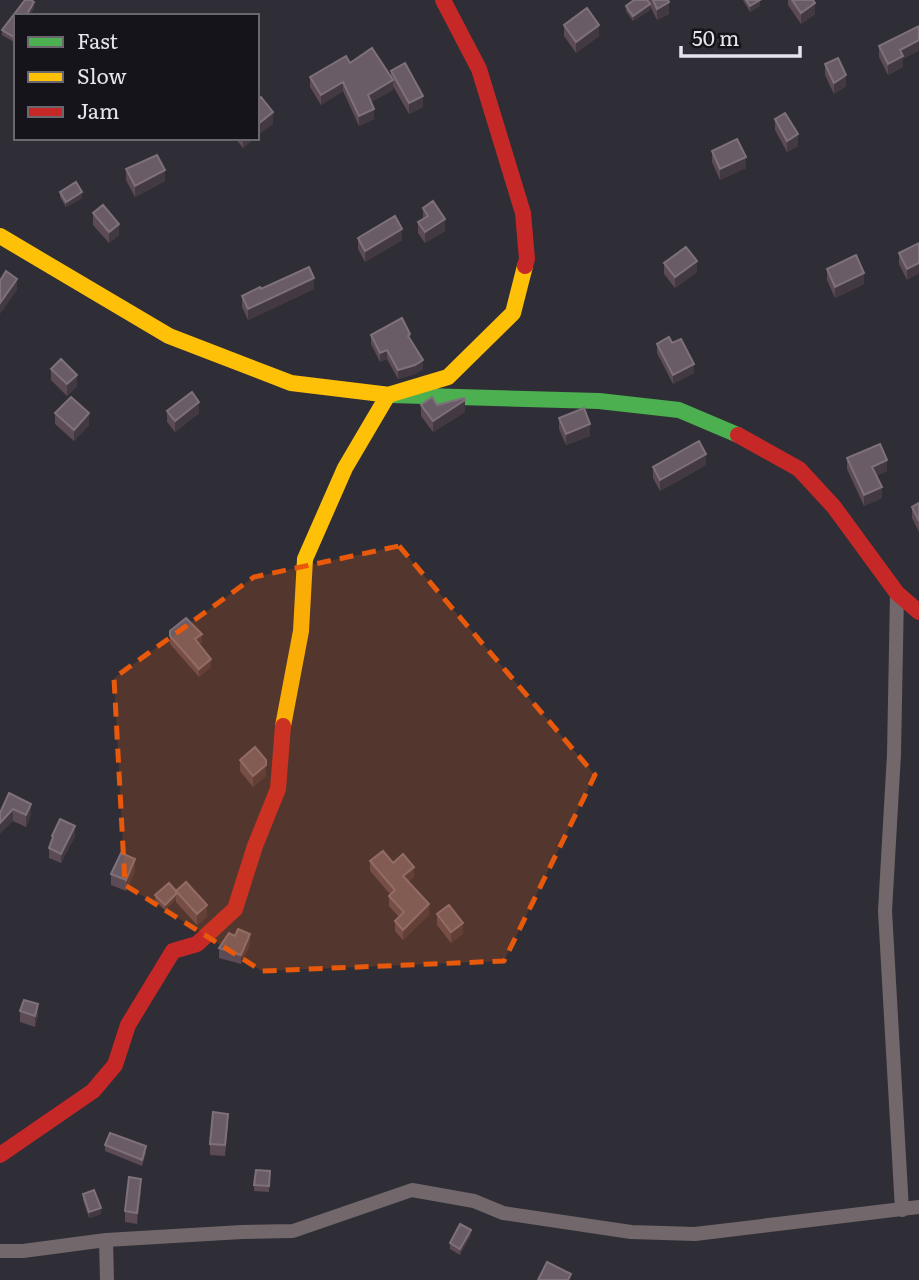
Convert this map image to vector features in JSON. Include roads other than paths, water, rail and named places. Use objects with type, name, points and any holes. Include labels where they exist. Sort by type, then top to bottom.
[{"type":"street","points":[[0,1155],[93,1091],[115,1065],[128,1025],[173,951],[197,944],[235,909],[255,846],[278,789],[280,740],[301,631],[305,559],[345,468],[388,396],[448,377],[513,313],[527,259],[523,213],[479,69],[443,0]]},
{"type":"street","points":[[0,236],[169,336],[291,383],[388,396],[599,401],[678,410],[731,431],[799,469],[834,507],[897,593],[919,612]]},
{"type":"street","points":[[897,593],[894,754],[885,911],[902,1210]]},
{"type":"street","points":[[0,1251],[23,1251],[106,1240],[242,1231],[293,1231],[412,1190],[474,1201],[503,1213],[631,1232],[695,1234],[919,1207]]},
{"type":"street","points":[[106,1240],[107,1280]]}]
